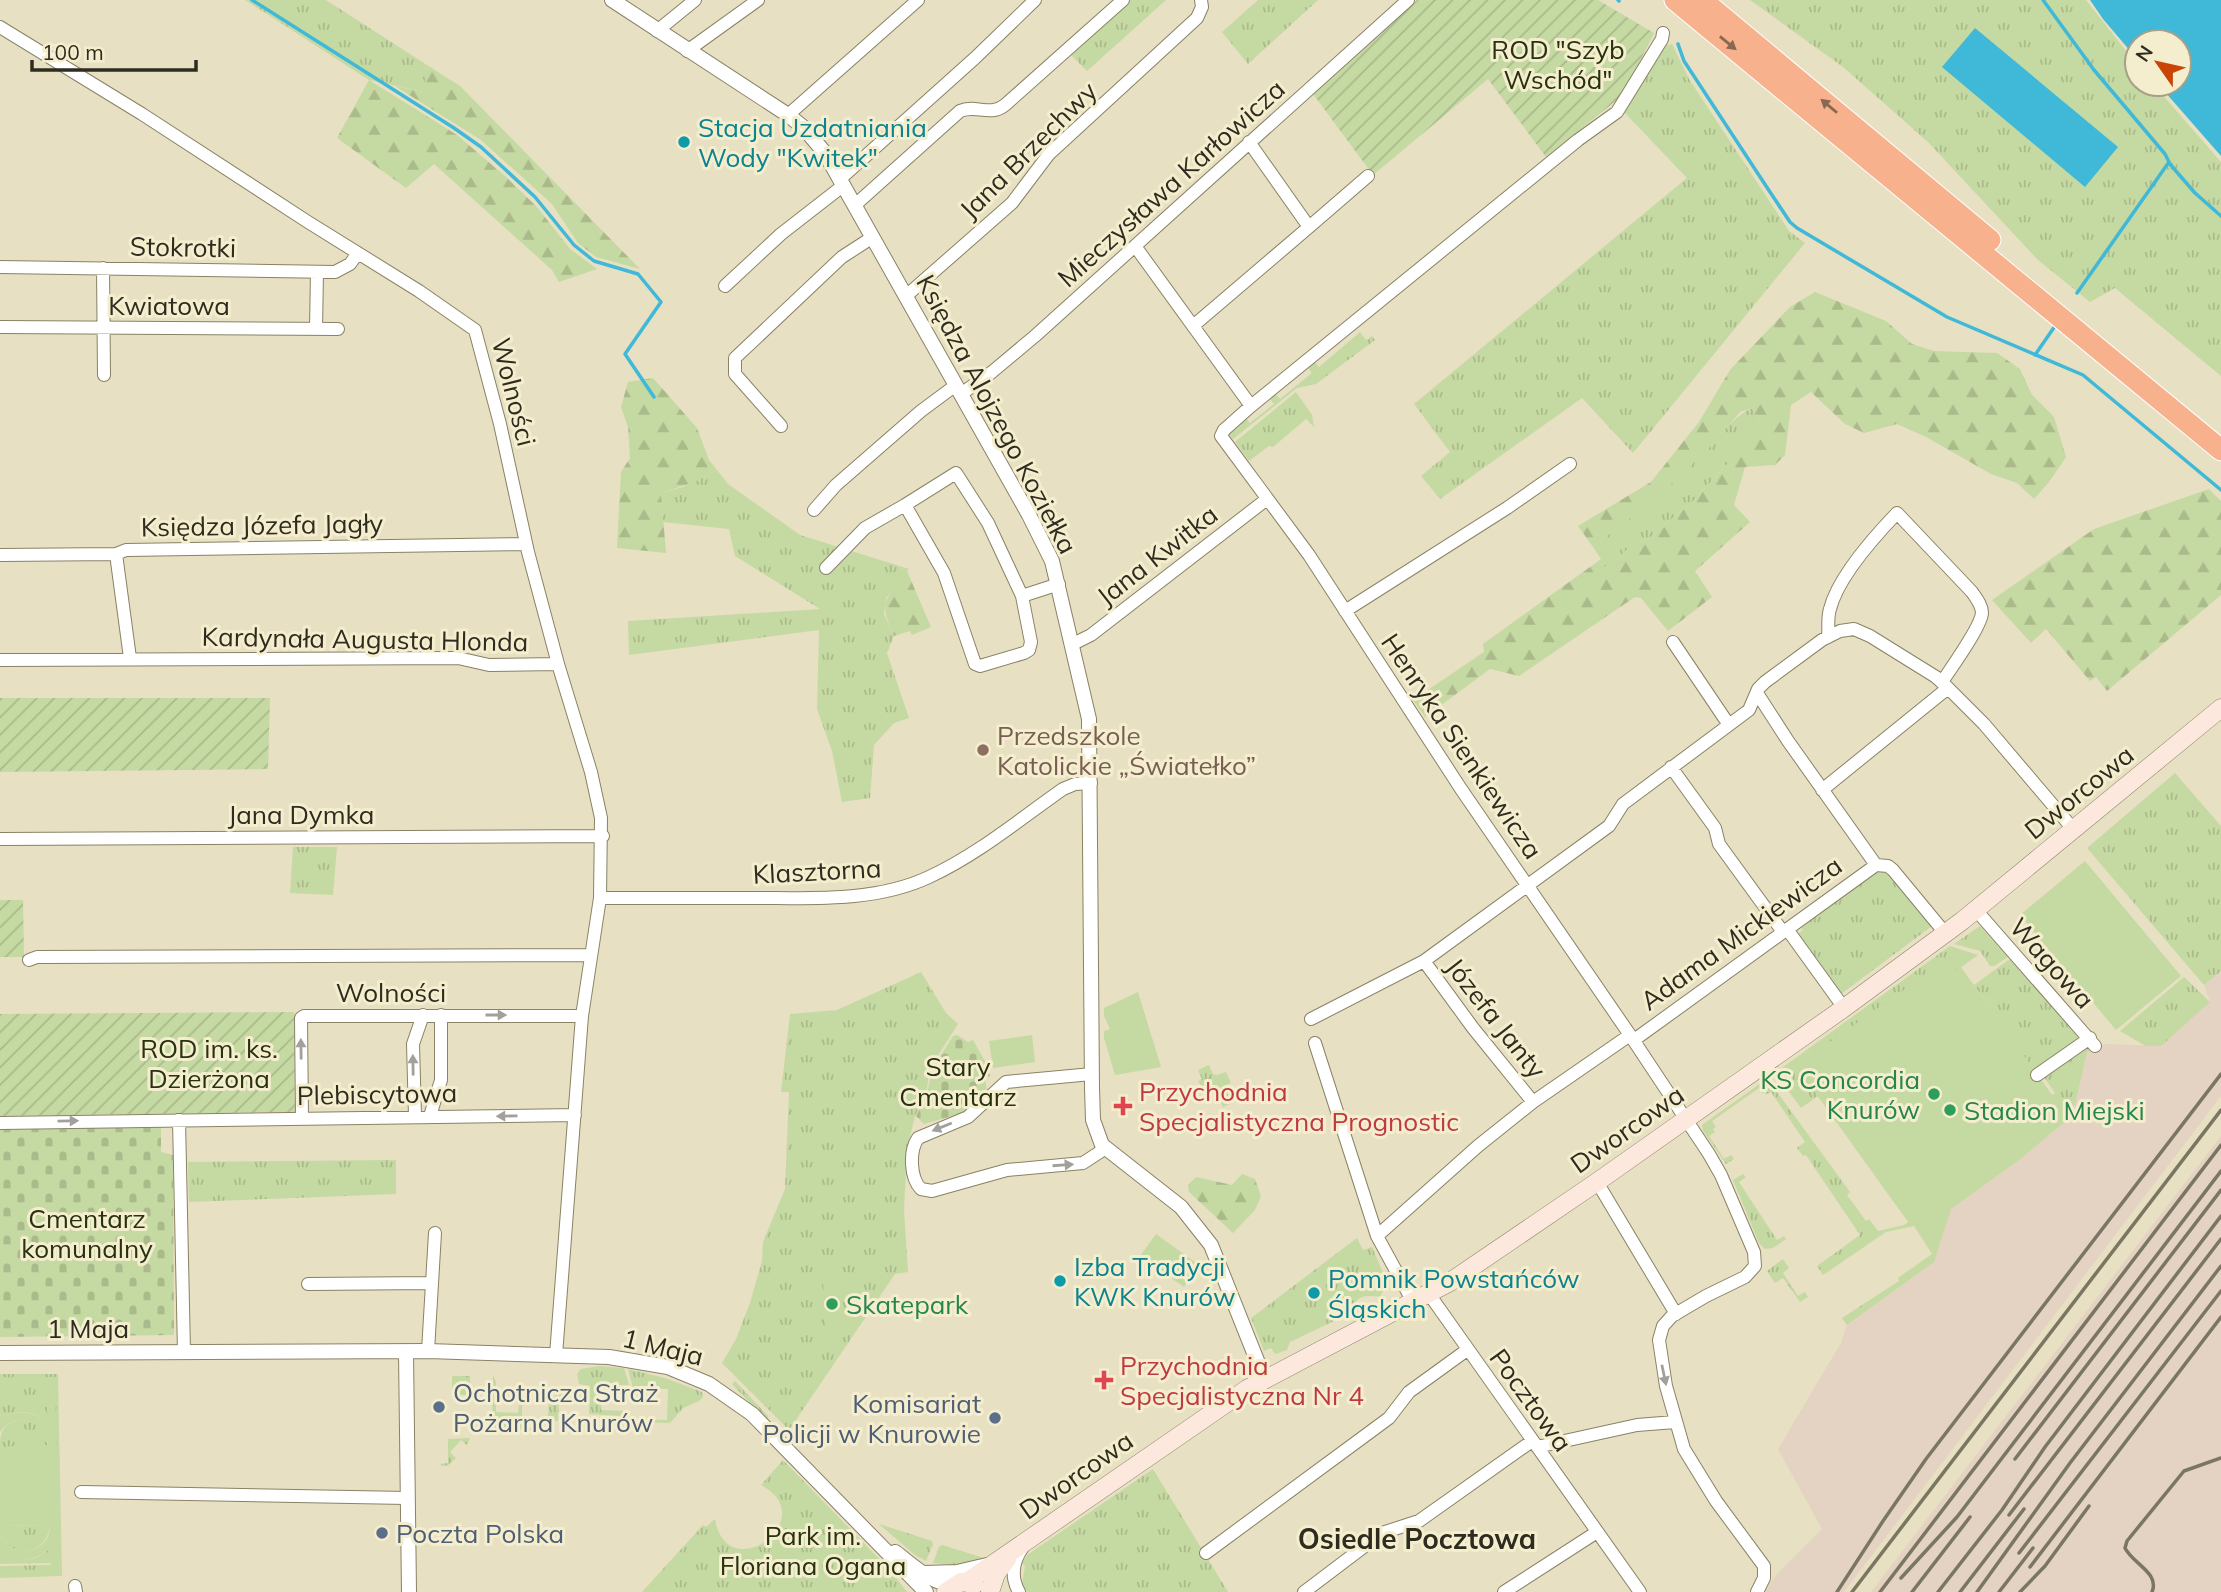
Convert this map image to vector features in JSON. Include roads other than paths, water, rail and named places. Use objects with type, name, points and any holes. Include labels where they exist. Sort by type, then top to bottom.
[{"type":"highway","points":[[1675,0],[2221,450]]},
{"type":"highway","points":[[1702,0],[2221,432]]},
{"type":"main road","name":"Dworcowa","points":[[956,1586],[1027,1541],[1264,1378],[1429,1294],[1484,1260],[1597,1182],[1844,1008],[1976,910],[2221,708]]},
{"type":"main road","name":"Dworcowa","points":[[988,1592],[1007,1559],[1027,1541]]},
{"type":"main road","points":[[956,1586],[976,1584],[988,1592]]},
{"type":"street","points":[[657,31],[695,0]]},
{"type":"street","points":[[687,51],[758,0]]},
{"type":"street","points":[[788,115],[918,0]]},
{"type":"street","points":[[725,286],[842,182],[1035,0]]},
{"type":"street","points":[[856,205],[960,111],[968,107],[988,112],[997,111],[1005,105],[1123,0]]},
{"type":"street","name":"Jana Brzechwy","points":[[906,296],[1012,203],[1049,154],[1198,18],[1202,7],[1201,0]]},
{"type":"street","name":"Mieczysława Karłowicza","points":[[814,510],[836,485],[921,411],[1013,355],[1408,0]]},
{"type":"street","name":"Księdza Alojzego Koziełka","points":[[619,2],[657,31],[788,115],[803,127],[825,153],[1029,515],[1052,561],[1089,719],[1093,1120],[1098,1139],[1105,1148]]},
{"type":"street","name":"Wolności","points":[[0,27],[142,114],[419,291],[475,330],[500,424],[526,544],[558,664],[592,772],[603,836],[600,898],[582,1016],[556,1355]]},
{"type":"street","name":"Henryka Sienkiewicza","points":[[1663,33],[1662,39],[1617,112],[1578,140],[1251,407],[1224,430],[1222,436],[1305,550],[1461,789],[1632,1037],[1721,1175],[1756,1260],[1754,1269],[1745,1277],[1676,1314]]},
{"type":"street","points":[[1249,142],[1309,227]]},
{"type":"street","points":[[1193,326],[1368,176]]},
{"type":"street","points":[[782,426],[735,373],[735,358],[842,257],[873,237]]},
{"type":"street","points":[[1135,246],[1251,407]]},
{"type":"street","name":"Stokrotki","points":[[0,267],[317,272],[343,269],[358,253]]},
{"type":"street","points":[[103,268],[104,375]]},
{"type":"street","points":[[316,329],[317,272]]},
{"type":"street","name":"Kwiatowa","points":[[0,327],[338,329]]},
{"type":"street","points":[[1345,611],[1496,516],[1570,464]]},
{"type":"street","points":[[826,568],[865,528],[956,472],[988,523],[1022,596],[1031,642],[1029,650],[980,666],[975,664],[944,573],[905,505]]},
{"type":"street","name":"Jana Kwitka","points":[[1073,645],[1089,637],[1267,499]]},
{"type":"street","points":[[1822,790],[1945,685],[1982,614],[1972,592],[1897,513],[1868,544],[1836,594],[1829,610],[1828,637]]},
{"type":"street","name":"Księdza Józefa Jagły","points":[[0,555],[116,554],[126,550],[526,544]]},
{"type":"street","points":[[116,554],[130,658]]},
{"type":"street","points":[[1022,596],[1059,584]]},
{"type":"street","points":[[1311,1019],[1424,961],[1609,826],[1623,804],[1749,710],[1765,682],[1828,637],[1845,629],[1858,631],[1945,685],[1989,729],[2074,830]]},
{"type":"street","points":[[1673,642],[1729,725]]},
{"type":"street","name":"Kardynała Augusta Hlonda","points":[[0,660],[458,658],[489,665],[558,664]]},
{"type":"street","points":[[1757,693],[1876,865],[1888,866],[1893,870],[1945,933]]},
{"type":"street","points":[[1671,767],[1715,828],[1718,844],[1844,1008]]},
{"type":"street","name":"Klasztorna","points":[[600,898],[813,898],[900,888],[928,878],[957,862],[1063,789],[1075,784],[1091,783]]},
{"type":"street","name":"Jana Dymka","points":[[0,839],[603,836]]},
{"type":"street","name":"Adama Mickiewicza","points":[[1377,1236],[1478,1146],[1533,1102],[1632,1037],[1876,865]]},
{"type":"street","name":"Wagowa","points":[[1976,910],[2092,1042],[2037,1075]]},
{"type":"street","points":[[29,960],[37,957],[591,955]]},
{"type":"street","name":"Józefa Janty","points":[[1424,961],[1466,1020],[1533,1102]]},
{"type":"street","points":[[430,1116],[441,1080],[441,1014]]},
{"type":"street","points":[[415,1116],[413,1044],[424,1015]]},
{"type":"street","name":"Wolności","points":[[302,1118],[301,1018],[304,1016],[582,1016]]},
{"type":"street","points":[[1315,1043],[1377,1236],[1413,1302]]},
{"type":"street","points":[[1092,1074],[1006,1082],[968,1117],[918,1138],[912,1149],[914,1179],[921,1189],[932,1191],[1007,1170],[1083,1163],[1105,1148],[1174,1200],[1204,1234],[1217,1257],[1264,1378]]},
{"type":"street","name":"Plebiscytowa","points":[[0,1122],[575,1115]]},
{"type":"street","points":[[179,1120],[184,1352]]},
{"type":"street","points":[[1597,1182],[1676,1314],[1663,1325],[1659,1340],[1663,1372],[1681,1444],[1716,1501],[1764,1566],[1764,1578],[1757,1592]]},
{"type":"street","points":[[428,1351],[435,1233]]},
{"type":"street","points":[[308,1284],[432,1283]]},
{"type":"street","name":"Pocztowa","points":[[1429,1294],[1640,1592]]},
{"type":"street","points":[[1206,1553],[1389,1418],[1409,1392],[1467,1350]]},
{"type":"street","name":"1 Maja","points":[[0,1353],[428,1351],[639,1361],[680,1371],[718,1388],[759,1420],[926,1592]]},
{"type":"street","points":[[406,1352],[410,1592]]},
{"type":"street","points":[[1304,1592],[1382,1533],[1419,1521],[1535,1444],[1637,1425],[1675,1422]]},
{"type":"street","points":[[80,1492],[407,1498]]},
{"type":"street","name":"1 Maja","points":[[869,1532],[922,1573],[943,1584],[956,1586]]},
{"type":"street","points":[[1504,1592],[1597,1532]]},
{"type":"street","points":[[1019,1592],[1013,1576],[1014,1563],[1027,1541]]},
{"type":"street","points":[[922,1573],[957,1572],[994,1562]]},
{"type":"water","points":[[2090,0],[2221,0],[2221,156],[2170,98],[2193,98],[2193,28],[2123,28],[2123,43]]},
{"type":"water","points":[[1975,28],[2118,147],[2085,187],[1942,67]]},
{"type":"waterway","points":[[252,0],[481,147],[535,197],[574,245],[594,261],[638,274],[661,302],[625,354],[654,397]]},
{"type":"waterway","points":[[2043,0],[2094,70],[2169,162],[2077,293]]},
{"type":"waterway","points":[[1678,44],[1684,61],[1790,222],[1797,228],[1947,317],[2083,375],[2221,490]]},
{"type":"waterway","points":[[2169,163],[2195,193],[2221,216]]},
{"type":"waterway","points":[[2035,355],[2055,326]]},
{"type":"railway","points":[[1837,1592],[1926,1459],[2221,1074]]},
{"type":"railway","points":[[1852,1592],[2221,1110]]},
{"type":"railway","points":[[1880,1592],[2221,1145]]},
{"type":"railway","points":[[1901,1578],[1957,1517],[2221,1171]]},
{"type":"railway","points":[[2015,1459],[2221,1190]]},
{"type":"railway","points":[[1938,1592],[2221,1216]]},
{"type":"railway","points":[[2009,1515],[2221,1239]]},
{"type":"railway","points":[[1977,1592],[2070,1463],[2221,1266]]},
{"type":"railway","points":[[2019,1553],[2221,1291]]},
{"type":"railway","points":[[2030,1567],[2221,1317]]},
{"type":"railway","points":[[2152,1592],[2152,1579],[2125,1548],[2127,1541],[2184,1471],[2221,1458]]},
{"type":"railway","points":[[2020,1592],[2045,1566],[2089,1506]]},
{"type":"railway","points":[[1960,1592],[2024,1509]]},
{"type":"railway","points":[[1912,1592],[1970,1517]]},
{"type":"railway","points":[[1999,1592],[2033,1548]]},
{"type":"place","name":"Stacja Uzdatniania Wody \"Kwitek\"","points":[[684,142]]},
{"type":"place","name":"Przedszkole Katolickie „Światełko”","points":[[983,750]]},
{"type":"place","name":"KS Concordia Knurów","points":[[1934,1094]]},
{"type":"place","name":"Przychodnia Specjalistyczna Prognostic","points":[[1123,1106]]},
{"type":"place","name":"Stadion Miejski","points":[[1950,1110]]},
{"type":"place","name":"Izba Tradycji KWK Knurów","points":[[1060,1281]]},
{"type":"place","name":"Pomnik Powstańców Śląskich","points":[[1314,1293]]},
{"type":"place","name":"Skatepark","points":[[832,1304]]},
{"type":"place","name":"Przychodnia Specjalistyczna Nr 4","points":[[1104,1380]]},
{"type":"place","name":"Ochotnicza Straż Pożarna Knurów","points":[[439,1407]]},
{"type":"place","name":"Komisariat Policji w Knurowie","points":[[995,1418]]},
{"type":"place","name":"Poczta Polska","points":[[382,1533]]},
{"type":"district","name":"Osiedle Pocztowa","points":[[1417,1538]]},
{"type":"park label","name":"ROD \"Szyb Wschód\"","points":[[1558,64]]},
{"type":"park label","name":"ROD im. ks. Dzierżona","points":[[209,1063]]},
{"type":"park label","name":"Stary Cmentarz","points":[[958,1081]]},
{"type":"park label","name":"Cmentarz komunalny","points":[[87,1233]]},
{"type":"park label","name":"Park im. Floriana Ogana","points":[[813,1550]]}]
